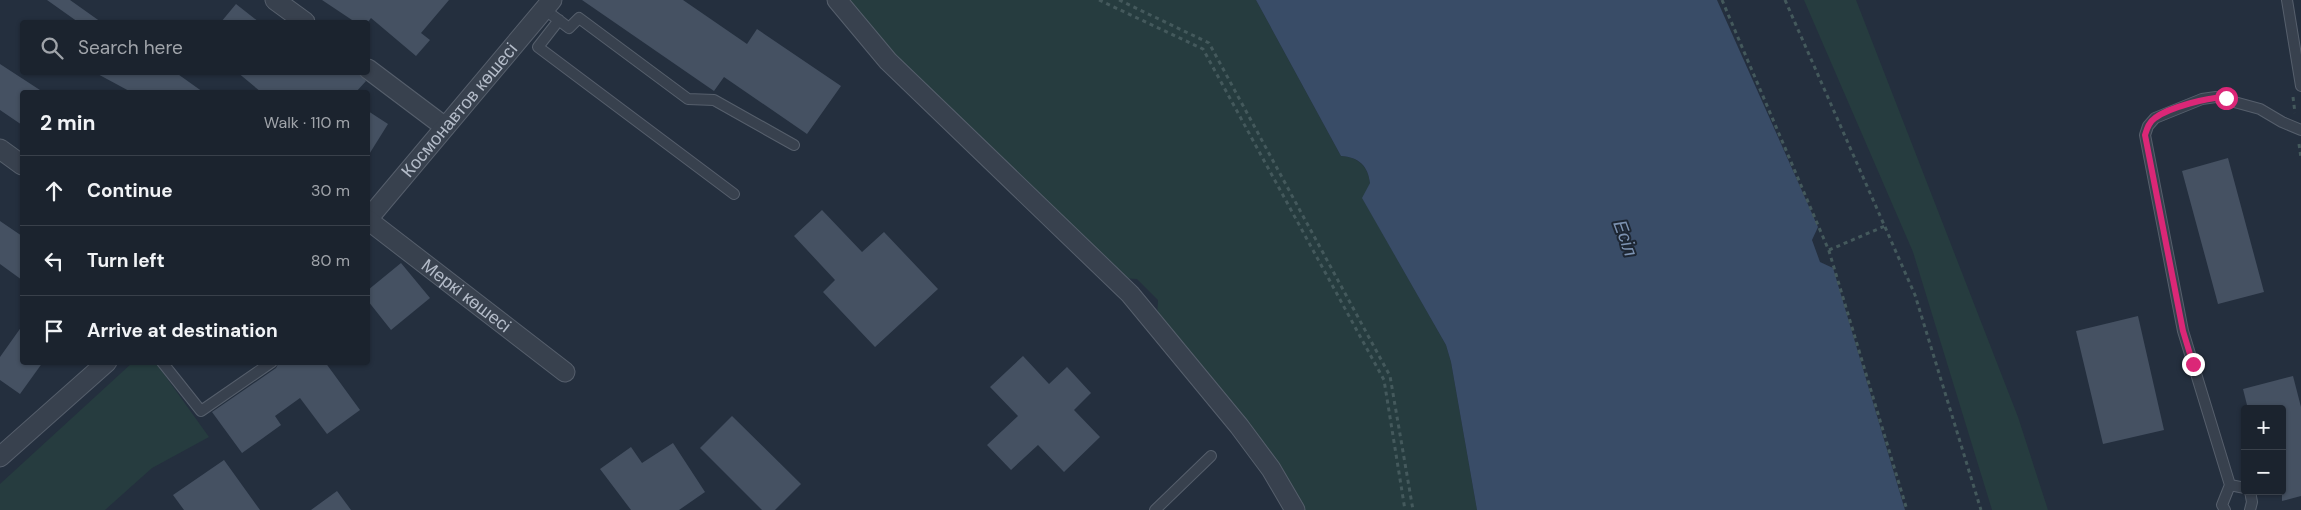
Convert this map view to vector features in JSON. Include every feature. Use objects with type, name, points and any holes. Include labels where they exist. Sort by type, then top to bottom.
[{"type":"street","points":[[275,0],[302,20]]},
{"type":"street","points":[[837,0],[888,61],[1130,294],[1239,426],[1271,469],[1295,510]]},
{"type":"street","name":"Космонавтов көшесі","points":[[370,218],[445,127],[552,10]]},
{"type":"street","points":[[370,71],[445,127]]},
{"type":"street","points":[[0,149],[20,164]]},
{"type":"street","name":"Меркі көшесі","points":[[370,222],[565,372]]},
{"type":"street","points":[[0,457],[104,365]]},
{"type":"lane","points":[[2287,0],[2301,86]]},
{"type":"lane","points":[[734,194],[538,47],[552,10],[569,28],[579,18],[688,98],[714,100],[794,145]]},
{"type":"lane","points":[[2225,510],[2222,505],[2230,485],[2183,331],[2145,135],[2148,126],[2155,118],[2202,100],[2216,97],[2260,109],[2289,126],[2301,130]]},
{"type":"lane","points":[[164,365],[201,411],[268,365]]},
{"type":"lane","points":[[1155,510],[1212,456]]},
{"type":"lane","points":[[2230,485],[2241,487]]},
{"type":"lane","points":[[2250,510],[2252,502],[2251,495]]},
{"type":"path","points":[[1099,0],[1203,48],[1384,380],[1405,510]]},
{"type":"path","points":[[1119,0],[1209,43],[1390,376],[1413,510]]},
{"type":"path","points":[[1722,0],[1829,250],[1907,510]]},
{"type":"path","points":[[1785,0],[1915,295],[1981,510]]},
{"type":"path","points":[[1829,250],[1885,226]]},
{"type":"green space","points":[[848,0],[1256,0],[1341,156],[1357,160],[1367,172],[1370,183],[1363,199],[1446,345],[1451,362],[1477,510],[1302,510],[1157,317],[1158,300],[1137,279],[1121,278],[905,68]]},
{"type":"green space","points":[[1804,0],[1856,0],[2018,417],[2048,510],[1992,510],[1913,252]]},
{"type":"green space","points":[[130,365],[157,365],[209,437],[152,468],[105,510],[0,510],[0,484]]},
{"type":"water","name":"Есіл","points":[[1256,0],[1717,0],[1818,227],[1812,240],[1820,262],[1833,268],[1905,510],[1477,510],[1451,362],[1446,345],[1362,198],[1370,183],[1365,167],[1358,160],[1341,156]]},
{"type":"building","points":[[47,0],[70,0],[98,20],[75,20]]},
{"type":"building","points":[[322,0],[449,0],[421,33],[430,40],[416,56],[371,18],[370,20],[352,20]]},
{"type":"building","points":[[582,0],[683,0],[747,44],[757,29],[841,86],[807,134],[724,77],[714,91]]},
{"type":"building","points":[[236,4],[256,20],[223,20]]},
{"type":"building","points":[[0,64],[40,90],[20,90],[20,124],[0,110]]},
{"type":"building","points":[[100,75],[179,75],[200,90],[127,90]]},
{"type":"building","points":[[241,75],[360,75],[366,81],[358,90],[259,90]]},
{"type":"building","points":[[370,112],[388,124],[370,153]]},
{"type":"building","points":[[2228,158],[2264,292],[2218,304],[2182,171]]},
{"type":"building","points":[[822,210],[862,252],[884,232],[938,289],[875,347],[823,292],[835,280],[794,236]]},
{"type":"building","points":[[0,221],[20,235],[20,279],[0,264]]},
{"type":"building","points":[[401,263],[430,298],[391,330],[370,304],[370,288]]},
{"type":"building","points":[[2138,316],[2164,430],[2103,444],[2076,331]]},
{"type":"building","points":[[20,329],[20,365],[41,365],[20,394],[0,380],[0,357]]},
{"type":"building","points":[[1023,356],[1049,384],[1067,367],[1091,393],[1074,410],[1100,437],[1064,472],[1038,445],[1011,470],[987,445],[1018,416],[990,387]]},
{"type":"building","points":[[278,365],[327,365],[360,410],[327,434],[300,398],[275,416],[281,425],[242,453],[212,412],[276,368]]},
{"type":"building","points":[[2293,376],[2301,407],[2301,496],[2282,501],[2282,495],[2286,495],[2286,405],[2247,405],[2243,389]]},
{"type":"building","points":[[732,416],[801,484],[775,510],[762,510],[700,448]]},
{"type":"building","points":[[673,443],[705,492],[679,510],[631,510],[600,469],[631,447],[642,463]]},
{"type":"building","points":[[224,460],[260,510],[184,510],[173,495]]},
{"type":"building","points":[[337,491],[351,510],[311,510]]},
{"type":"route","points":[[2193,364],[2183,331],[2154,173],[2145,135],[2148,126],[2155,118],[2165,113],[2202,100],[2216,97],[2226,98]]}]
